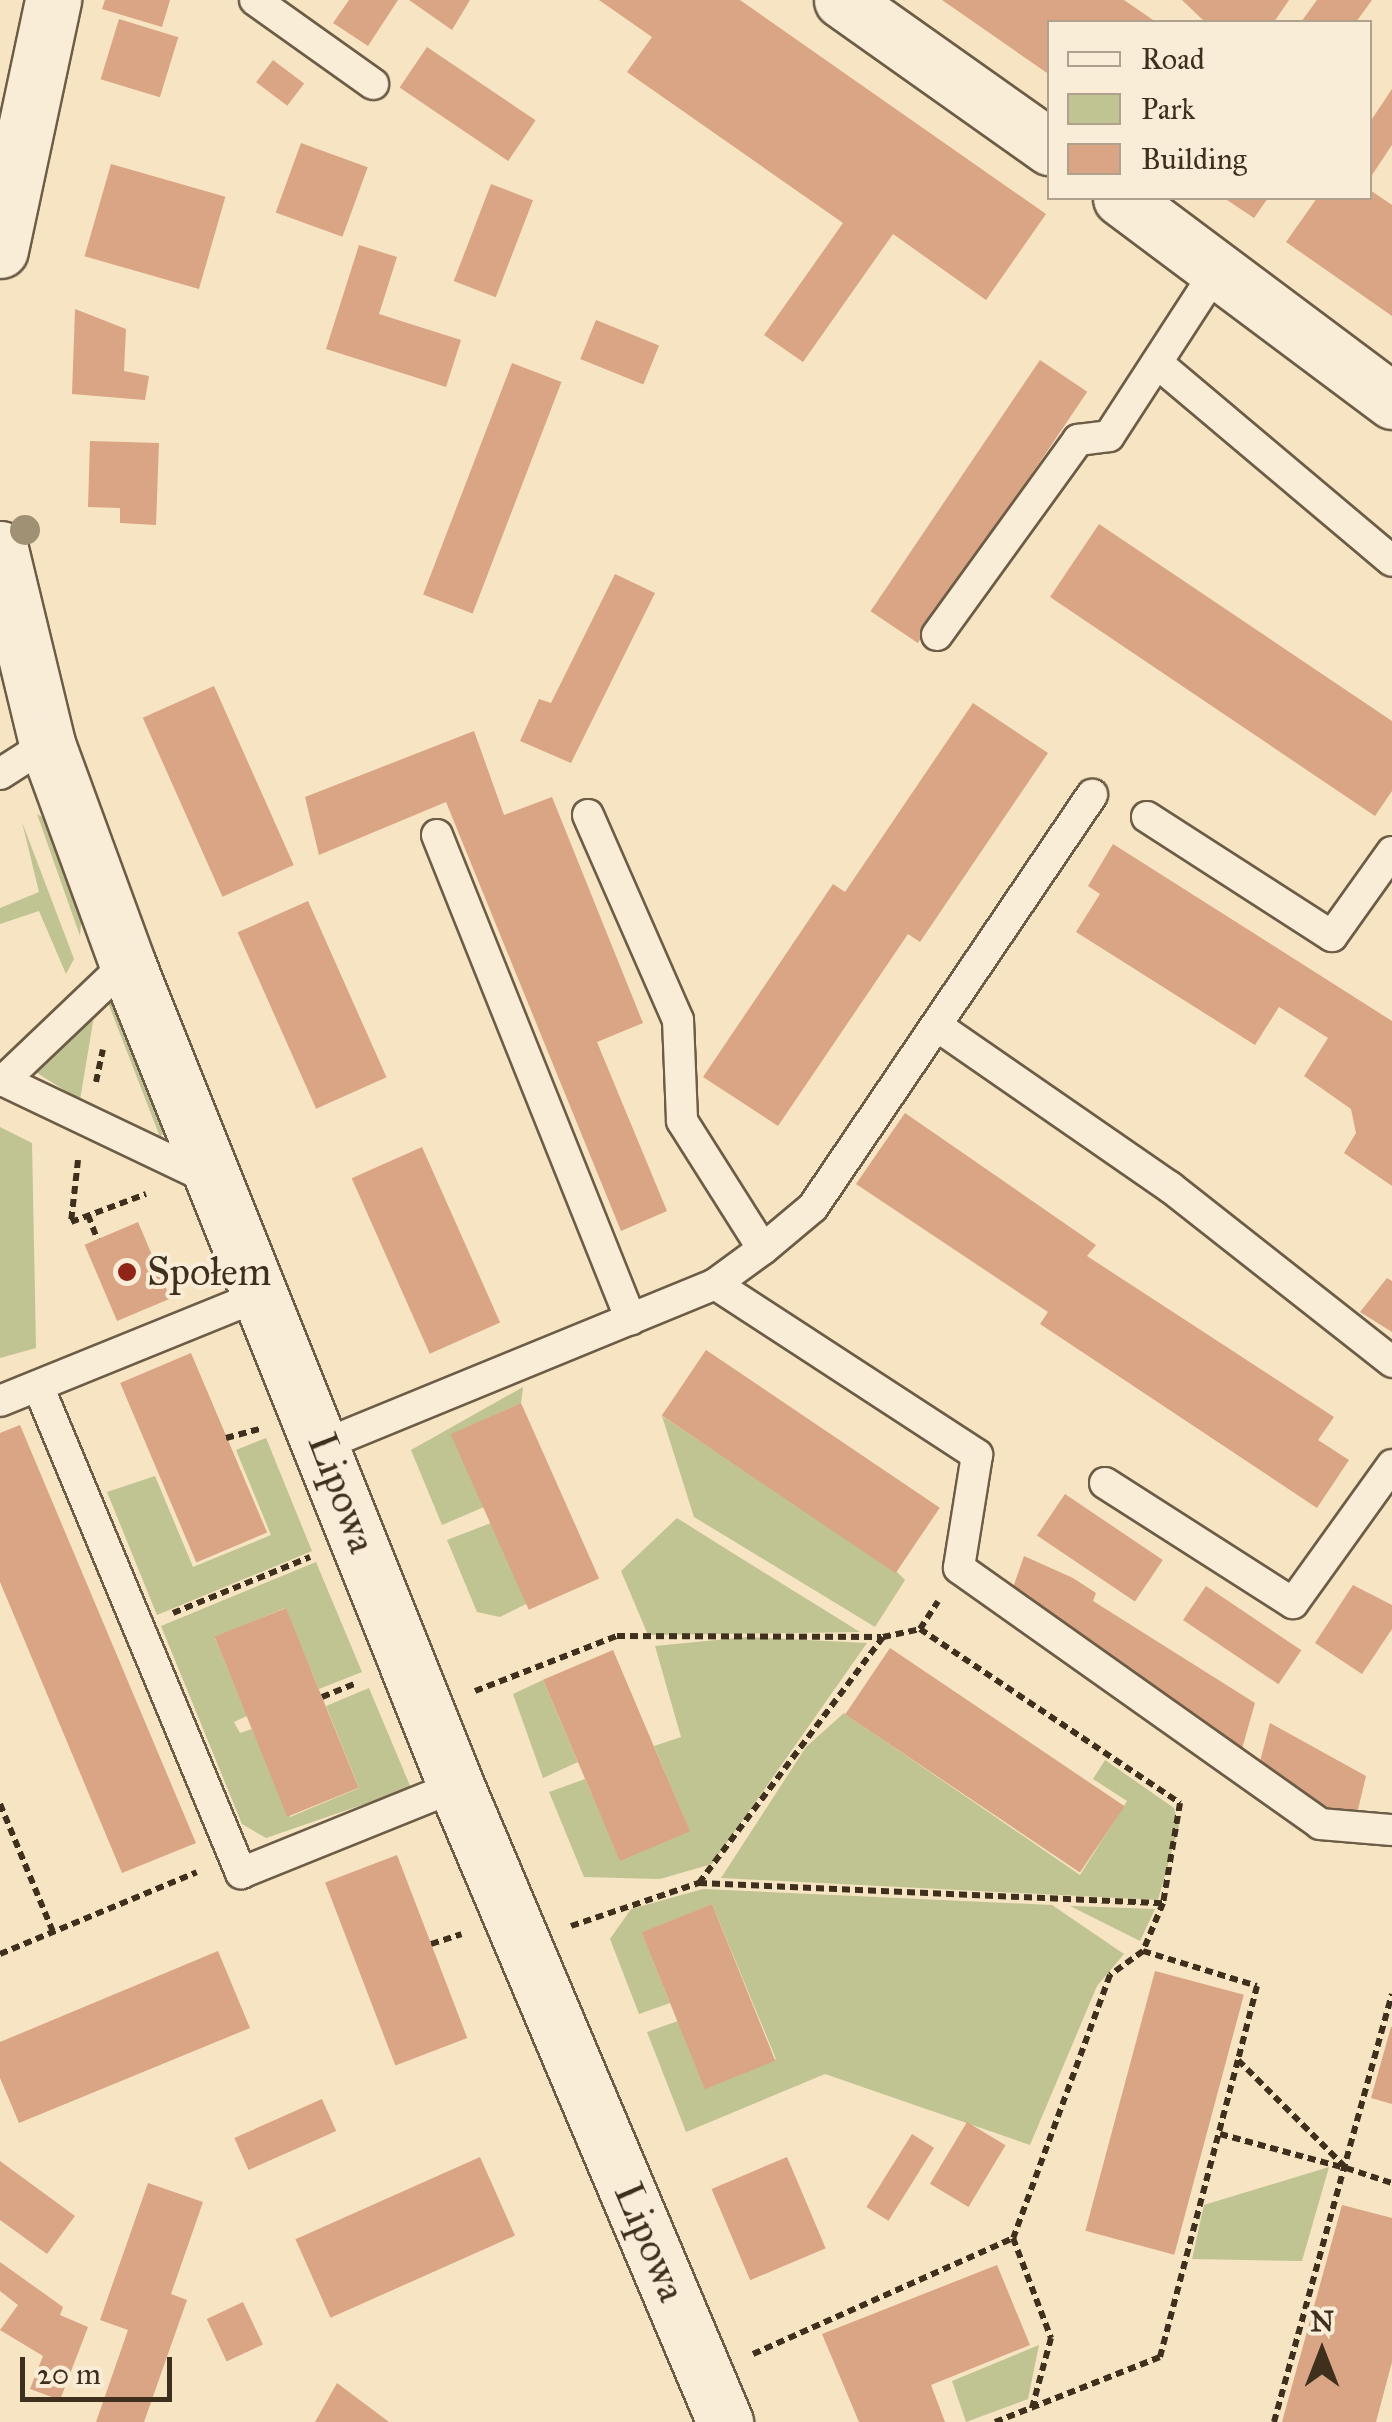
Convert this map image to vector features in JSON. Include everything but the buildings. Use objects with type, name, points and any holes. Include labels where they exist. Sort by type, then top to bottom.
[{"type":"street","points":[[0,250],[53,0]]},
{"type":"street","points":[[842,0],[1047,145]]},
{"type":"street","points":[[1124,200],[1392,401]]},
{"type":"street","name":"Lipowa","points":[[0,549],[47,744],[128,963],[221,1185],[456,1786],[500,1936],[716,2399]]},
{"type":"lane","points":[[255,0],[372,84]]},
{"type":"lane","points":[[938,635],[1078,440],[1109,436],[1218,268]]},
{"type":"lane","points":[[1157,363],[1392,561]]},
{"type":"lane","points":[[0,774],[47,744]]},
{"type":"lane","points":[[324,1445],[715,1284],[764,1250],[812,1207],[940,1028],[1092,795]]},
{"type":"lane","points":[[588,815],[678,1020],[682,1121],[764,1250]]},
{"type":"lane","points":[[1147,817],[1332,936],[1392,852]]},
{"type":"lane","points":[[437,835],[631,1320]]},
{"type":"lane","points":[[128,963],[1,1080],[221,1185]]},
{"type":"lane","points":[[940,1028],[1170,1186],[1392,1362]]},
{"type":"lane","points":[[715,1284],[976,1454],[959,1568],[1320,1824],[1392,1830]]},
{"type":"lane","points":[[0,1401],[264,1294]]},
{"type":"lane","points":[[38,1386],[242,1873],[456,1786]]},
{"type":"lane","points":[[1105,1484],[1293,1604],[1392,1465]]},
{"type":"path","points":[[92,1098],[105,1038]]},
{"type":"path","points":[[79,1154],[70,1222],[156,1190]]},
{"type":"path","points":[[88,1216],[97,1239]]},
{"type":"path","points":[[226,1438],[271,1426]]},
{"type":"path","points":[[138,1627],[320,1553]]},
{"type":"path","points":[[426,1710],[617,1636],[882,1637],[920,1629],[1180,1802],[1162,1903],[1143,1950],[1110,1975],[1013,2238],[1051,2338],[1032,2408]]},
{"type":"path","points":[[699,1884],[882,1637]]},
{"type":"path","points":[[322,1697],[372,1678]]},
{"type":"path","points":[[0,1804],[53,1932]]},
{"type":"path","points":[[0,1954],[234,1856]]},
{"type":"path","points":[[430,1944],[500,1936],[699,1884],[1162,1903]]},
{"type":"path","points":[[996,2422],[1160,2357],[1257,1986],[1143,1950]]},
{"type":"path","points":[[1274,2422],[1392,1994]]},
{"type":"path","points":[[1238,2060],[1346,2168]]},
{"type":"path","points":[[1220,2134],[1392,2184]]},
{"type":"path","points":[[716,2399],[1013,2238]]},
{"type":"green space","points":[[37,814],[49,821],[83,898],[80,936]]},
{"type":"green space","points":[[22,822],[74,959],[66,974],[39,911],[0,924],[0,908],[39,892]]},
{"type":"green space","points":[[111,994],[170,1124],[160,1137],[107,1000]]},
{"type":"green space","points":[[94,1016],[80,1100],[34,1071]]},
{"type":"green space","points":[[0,1127],[32,1143],[36,1348],[0,1358]]},
{"type":"green space","points":[[523,1387],[521,1403],[452,1435],[484,1507],[442,1525],[411,1450]]},
{"type":"green space","points":[[662,1416],[896,1571],[905,1580],[875,1627],[694,1517]]},
{"type":"green space","points":[[266,1438],[312,1551],[157,1615],[107,1492],[155,1476],[193,1567],[271,1535],[236,1450]]},
{"type":"green space","points":[[677,1518],[860,1632],[648,1635],[621,1571]]},
{"type":"green space","points":[[491,1523],[528,1603],[500,1617],[477,1612],[447,1540]]},
{"type":"green space","points":[[316,1562],[362,1672],[319,1689],[285,1608],[215,1638],[247,1716],[234,1722],[240,1733],[252,1729],[290,1817],[359,1788],[326,1706],[369,1688],[411,1788],[266,1838],[242,1824],[161,1626]]},
{"type":"green space","points":[[747,1637],[867,1643],[712,1864],[660,1879],[584,1877],[549,1792],[585,1779],[620,1859],[689,1830],[654,1746],[681,1737],[655,1646]]},
{"type":"green space","points":[[543,1680],[578,1762],[543,1778],[513,1694]]},
{"type":"green space","points":[[844,1713],[1080,1875],[1127,1801],[1093,1779],[1105,1760],[1174,1808],[1179,1826],[1158,1900],[721,1878],[806,1747]]},
{"type":"green space","points":[[703,1889],[1052,1905],[1124,1954],[1097,1986],[1030,2145],[825,2074],[686,2132],[647,2032],[678,2021],[706,2088],[776,2059],[712,1904],[642,1933],[670,2003],[639,2014],[610,1939],[631,1909]]},
{"type":"green space","points":[[1073,1906],[1155,1909],[1140,1941]]},
{"type":"green space","points":[[1329,2167],[1302,2261],[1192,2259],[1204,2205]]},
{"type":"green space","points":[[1039,2345],[1028,2399],[966,2422],[952,2381]]},
{"type":"place","name":"Społem","points":[[127,1272]]}]
